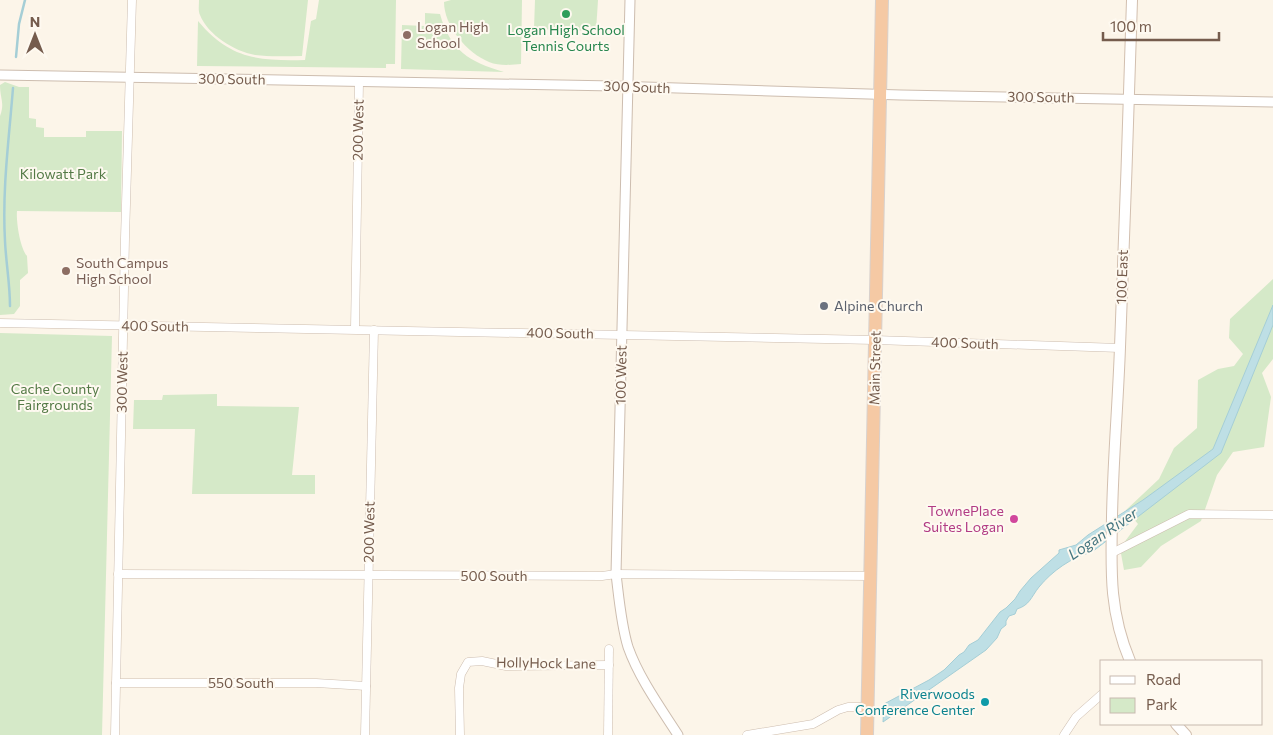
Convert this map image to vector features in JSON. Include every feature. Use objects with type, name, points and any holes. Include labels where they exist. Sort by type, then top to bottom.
[{"type":"highway","name":"Main Street","points":[[867,735],[882,0]]},
{"type":"main road","name":"100 East","points":[[1130,660],[1122,642],[1114,612],[1111,586],[1112,507],[1120,348],[1132,0]]},
{"type":"main road","points":[[1177,725],[1186,735]]},
{"type":"street","name":"300 West","points":[[115,735],[132,0]]},
{"type":"street","name":"100 West","points":[[630,0],[616,574],[628,646],[638,669],[678,735]]},
{"type":"street","name":"300 South","points":[[0,75],[1273,102]]},
{"type":"street","name":"200 West","points":[[355,329],[359,82]]},
{"type":"street","name":"400 South","points":[[0,323],[622,334],[1120,348]]},
{"type":"street","name":"200 West","points":[[365,735],[374,330]]},
{"type":"street","points":[[1112,554],[1189,514],[1273,515]]},
{"type":"street","name":"500 South","points":[[118,574],[870,576]]},
{"type":"street","points":[[608,735],[609,649]]},
{"type":"street","name":"HollyHock Lane","points":[[460,735],[459,688],[461,674],[468,662],[482,661],[506,666],[609,665]]},
{"type":"street","name":"550 South","points":[[116,683],[316,683],[366,686]]},
{"type":"street","points":[[1064,735],[1076,717],[1100,696]]},
{"type":"street","points":[[747,735],[813,724],[838,710],[848,707],[868,707]]},
{"type":"green space","points":[[199,0],[308,0],[302,56],[255,55],[230,46],[215,35],[204,22],[199,12]]},
{"type":"green space","points":[[319,0],[396,0],[395,64],[386,64],[386,68],[197,66],[198,21],[222,43],[246,55],[273,60],[305,60],[311,21],[316,19]]},
{"type":"green space","points":[[451,0],[522,0],[521,64],[505,65],[489,62],[465,45],[452,29],[445,11],[444,2]]},
{"type":"green space","name":"Logan High School Tennis Courts","points":[[535,0],[598,0],[596,31],[534,29]]},
{"type":"green space","points":[[425,13],[440,14],[449,37],[455,46],[471,59],[504,72],[401,69],[402,25],[425,26]]},
{"type":"green space","name":"Kilowatt Park","points":[[5,82],[19,87],[29,87],[29,118],[36,119],[36,127],[44,128],[44,137],[86,137],[86,131],[122,131],[121,212],[17,211],[19,234],[22,247],[27,256],[28,273],[20,280],[20,306],[14,314],[0,315],[0,116],[2,104],[0,85]]},
{"type":"green space","points":[[1273,279],[1273,359],[1262,373],[1271,397],[1264,447],[1233,452],[1217,475],[1201,521],[1161,546],[1141,567],[1124,570],[1120,548],[1138,524],[1126,510],[1159,479],[1174,448],[1197,428],[1198,380],[1218,369],[1234,366],[1243,354],[1229,338],[1230,319]]},
{"type":"green space","name":"Cache County Fairgrounds","points":[[0,333],[112,336],[102,735],[0,735]]},
{"type":"green space","points":[[217,394],[217,406],[299,407],[292,475],[315,475],[315,494],[192,494],[195,429],[133,429],[134,400],[162,400],[163,395]]},
{"type":"water","name":"Logan River","points":[[1273,305],[1273,325],[1221,453],[1092,552],[1077,557],[1056,570],[1039,587],[1028,603],[1017,609],[1015,614],[1009,616],[1006,625],[986,650],[883,722],[884,704],[944,670],[969,645],[978,640],[1000,612],[1015,599],[1031,578],[1059,553],[1059,550],[1076,545],[1088,535],[1143,500],[1213,449]]},
{"type":"waterway","points":[[16,57],[19,24],[25,0]]},
{"type":"waterway","points":[[10,306],[4,203],[13,88]]},
{"type":"place","name":"Logan High School Tennis Courts","points":[[566,14]]},
{"type":"place","name":"Logan High School","points":[[407,35]]},
{"type":"place","name":"South Campus High School","points":[[66,271]]},
{"type":"place","name":"Alpine Church","points":[[824,306]]},
{"type":"place","name":"TownePlace Suites Logan","points":[[1014,519]]},
{"type":"place","name":"Riverwoods Conference Center","points":[[985,702]]}]
